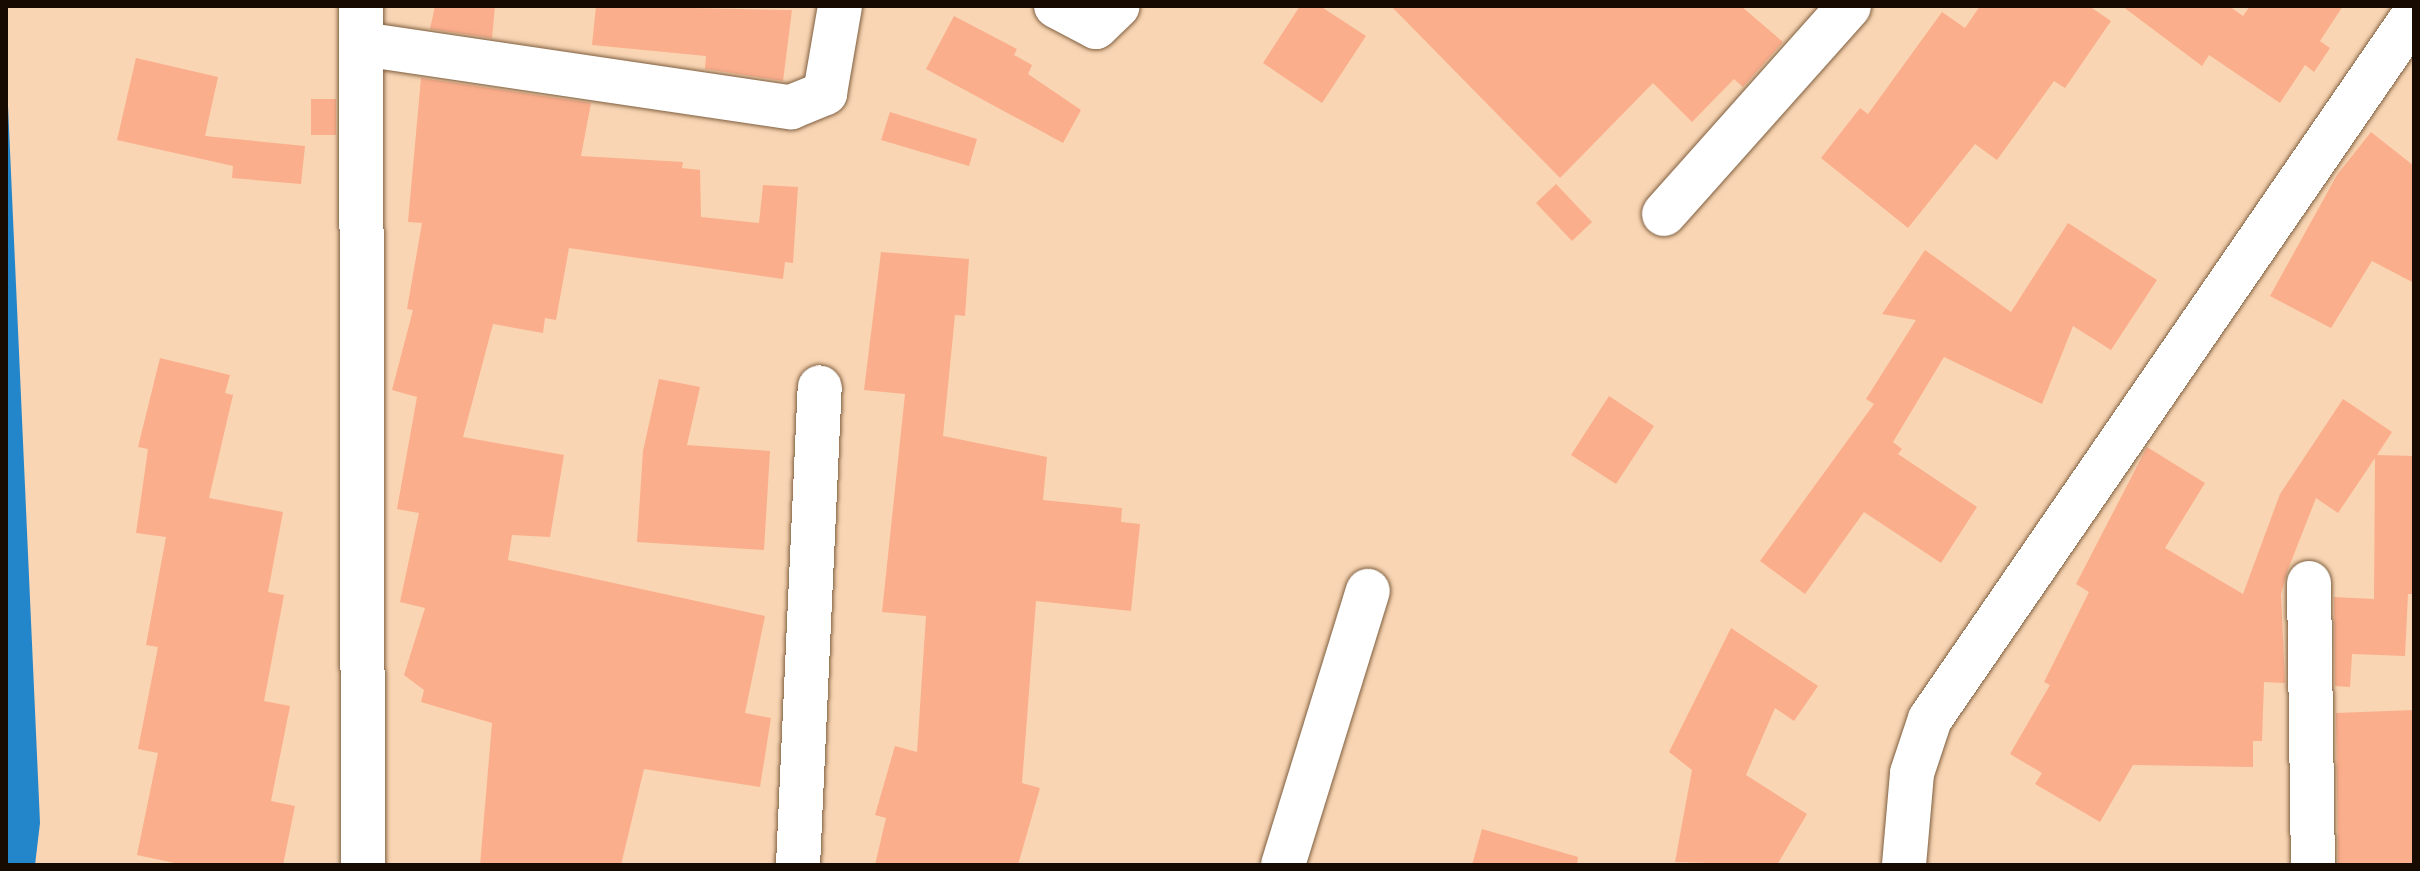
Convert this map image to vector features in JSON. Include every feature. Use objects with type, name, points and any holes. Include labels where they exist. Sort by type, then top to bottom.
[{"type":"street","points":[[363,865],[362,25],[791,107],[825,93],[840,6]]},
{"type":"street","points":[[1056,6],[1096,27],[1118,6]]},
{"type":"street","points":[[1664,214],[1849,6]]},
{"type":"street","points":[[1904,865],[1912,773],[1930,719],[2414,15]]},
{"type":"street","points":[[798,865],[820,388]]},
{"type":"street","points":[[2309,583],[2313,865]]},
{"type":"street","points":[[1283,865],[1368,591]]},
{"type":"water","points":[[6,61],[40,823],[35,865],[6,865]]},
{"type":"building","points":[[435,6],[495,6],[492,38],[430,29]]},
{"type":"building","points":[[596,6],[792,10],[783,81],[705,69],[706,56],[592,45]]},
{"type":"building","points":[[1300,6],[1320,6],[1366,36],[1322,103],[1263,63]]},
{"type":"building","points":[[1391,6],[1741,6],[1783,42],[1743,87],[1734,79],[1692,122],[1653,83],[1560,178]]},
{"type":"building","points":[[1980,6],[2089,6],[2111,21],[2065,88],[2054,81],[1997,160],[1975,144],[1908,228],[1821,158],[1860,108],[1868,114],[1942,12],[1965,28]]},
{"type":"building","points":[[2122,6],[2229,6],[2243,16],[2250,6],[2343,6],[2320,41],[2330,48],[2314,72],[2305,65],[2280,103],[2209,55],[2202,66]]},
{"type":"building","points":[[954,16],[1017,49],[1014,55],[1032,65],[1028,74],[1081,110],[1063,143],[926,69]]},
{"type":"building","points":[[136,58],[218,77],[205,136],[305,146],[301,184],[232,178],[233,166],[117,140]]},
{"type":"building","points":[[421,78],[591,103],[581,156],[683,162],[682,168],[700,170],[701,217],[759,223],[763,185],[798,187],[793,263],[785,262],[783,279],[569,248],[556,320],[545,318],[543,333],[493,324],[463,437],[564,455],[550,537],[512,535],[508,560],[765,616],[745,713],[771,718],[760,787],[644,769],[621,865],[480,865],[492,723],[421,702],[424,690],[404,675],[425,608],[400,602],[419,513],[397,509],[417,397],[392,390],[413,310],[407,309],[422,223],[408,222]]},
{"type":"building","points":[[311,99],[336,99],[336,135],[311,135]]},
{"type":"building","points":[[890,112],[977,139],[969,166],[881,140]]},
{"type":"building","points":[[2371,132],[2414,166],[2414,283],[2372,261],[2331,328],[2270,296],[2337,175]]},
{"type":"building","points":[[1556,184],[1592,222],[1572,241],[1536,203]]},
{"type":"building","points":[[2068,223],[2157,280],[2111,350],[2073,326],[2042,404],[1944,357],[1893,442],[1902,449],[1898,454],[1977,507],[1941,563],[1864,512],[1805,594],[1760,561],[1874,404],[1866,399],[1916,320],[1882,314],[1925,250],[2011,312]]},
{"type":"building","points":[[881,252],[969,259],[965,316],[955,315],[943,436],[1047,457],[1043,500],[1122,508],[1121,522],[1140,524],[1131,611],[1036,601],[1022,783],[1040,788],[1018,865],[875,865],[886,818],[875,815],[895,746],[917,752],[926,616],[882,612],[905,394],[864,390]]},
{"type":"building","points":[[160,358],[230,375],[225,393],[233,395],[209,498],[283,512],[268,592],[284,595],[264,701],[290,706],[271,801],[295,806],[283,865],[184,865],[137,855],[158,753],[138,749],[158,647],[146,645],[166,537],[136,533],[148,449],[138,447]]},
{"type":"building","points":[[659,379],[700,387],[687,445],[770,451],[764,550],[637,542],[643,451]]},
{"type":"building","points":[[1609,396],[1654,426],[1616,484],[1571,455]]},
{"type":"building","points":[[2343,399],[2392,432],[2377,455],[2414,456],[2414,594],[2408,594],[2405,656],[2352,654],[2350,687],[2335,686],[2334,597],[2374,599],[2375,458],[2338,513],[2316,498],[2281,594],[2285,683],[2264,682],[2262,741],[2253,741],[2253,767],[2133,765],[2100,822],[2035,784],[2042,773],[2010,754],[2050,685],[2044,682],[2089,592],[2076,584],[2147,447],[2205,483],[2165,548],[2243,594],[2280,494]]},
{"type":"building","points":[[1731,628],[1818,686],[1794,721],[1775,708],[1746,775],[1807,814],[1777,865],[1675,862],[1692,770],[1669,752]]},
{"type":"building","points":[[2414,710],[2414,865],[2338,863],[2336,713]]},
{"type":"building","points":[[1482,829],[1578,857],[1577,865],[1472,865]]}]
